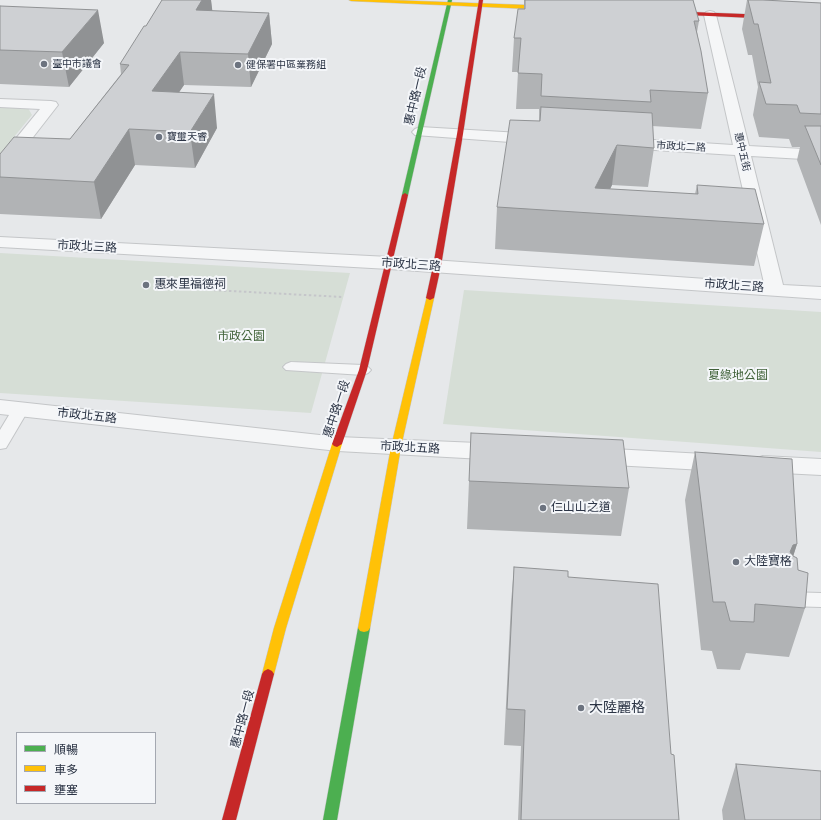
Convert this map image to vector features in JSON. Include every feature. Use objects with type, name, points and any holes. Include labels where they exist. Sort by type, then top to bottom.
[{"type":"street","points":[[351,0],[480,3],[567,9]]},
{"type":"street","name":"惠中路一段","points":[[229,820],[280,628],[328,470],[363,370],[450,2]]},
{"type":"street","points":[[330,820],[396,447],[437,266],[460,134],[480,3]]},
{"type":"street","points":[[654,13],[706,10],[821,10]]},
{"type":"street","points":[[706,10],[821,20]]},
{"type":"street","name":"惠中五街","points":[[706,10],[742,150],[775,289]]},
{"type":"street","points":[[0,103],[51,106],[0,169]]},
{"type":"street","points":[[420,132],[554,140]]},
{"type":"street","name":"市政北二路","points":[[609,143],[821,155]]},
{"type":"street","name":"市政北三路","points":[[0,242],[389,263],[821,293]]},
{"type":"street","name":"市政北五路","points":[[10,408],[338,444],[518,453]]},
{"type":"street","points":[[574,456],[821,467]]},
{"type":"lane","points":[[291,367],[363,370]]},
{"type":"lane","points":[[0,444],[10,408]]},
{"type":"lane","points":[[787,599],[821,600]]},
{"type":"path","points":[[174,288],[343,297]]},
{"type":"green space","points":[[0,107],[28,108],[32,115],[0,154]]},
{"type":"green space","name":"市政公園","points":[[0,253],[350,273],[311,413],[0,393]]},
{"type":"green space","name":"夏綠地公園","points":[[464,290],[821,312],[821,452],[443,424]]},
{"type":"building","points":[[162,0],[202,0],[196,10],[269,13],[248,54],[180,52],[152,91],[214,94],[190,132],[129,129],[94,182],[0,177],[0,154],[14,137],[70,139],[129,65],[120,64]]},
{"type":"building","points":[[525,0],[693,0],[699,21],[694,21],[708,93],[650,90],[651,102],[541,96],[542,74],[518,73],[521,38],[514,38],[518,9],[525,9]]},
{"type":"building","points":[[748,0],[821,3],[821,114],[800,113],[797,105],[766,104],[759,82],[771,83],[758,24],[754,24]]},
{"type":"building","points":[[0,6],[98,10],[62,52],[0,50]]},
{"type":"building","points":[[541,107],[652,113],[654,148],[617,145],[595,188],[698,194],[697,185],[755,189],[764,224],[497,207],[510,120],[540,121]]},
{"type":"building","points":[[805,126],[821,126],[821,165]]},
{"type":"building","points":[[471,433],[623,440],[629,488],[469,481]]},
{"type":"building","points":[[695,452],[792,459],[797,544],[793,545],[790,552],[797,558],[798,570],[808,573],[805,608],[755,604],[754,622],[730,621],[725,602],[713,602]]},
{"type":"building","name":"大陸麗格","points":[[514,567],[568,571],[568,577],[658,584],[671,754],[674,755],[679,820],[521,820],[525,710],[507,709]]},
{"type":"building","points":[[736,764],[821,771],[821,820],[745,820]]},
{"type":"traffic: fast","points":[[405,195],[450,0]]},
{"type":"traffic: fast","points":[[330,820],[364,628]]},
{"type":"traffic: slow","points":[[351,0],[554,8]]},
{"type":"traffic: slow","points":[[364,628],[396,447],[430,298]]},
{"type":"traffic: slow","points":[[268,674],[280,628],[337,444]]},
{"type":"traffic: jam","points":[[430,298],[460,134],[481,0]]},
{"type":"traffic: jam","points":[[666,13],[821,19]]},
{"type":"traffic: jam","points":[[337,444],[363,370],[405,195]]},
{"type":"traffic: jam","points":[[229,820],[268,674]]},
{"type":"place","name":"臺中市議會","points":[[44,64]]},
{"type":"place","name":"健保署中區業務組","points":[[238,65]]},
{"type":"place","name":"寶璽天睿","points":[[159,137]]},
{"type":"place","name":"惠來里福德祠","points":[[146,285]]},
{"type":"place","name":"仁山山之道","points":[[543,508]]},
{"type":"place","name":"大陸寶格","points":[[736,562]]},
{"type":"place","name":"大陸麗格","points":[[581,708]]}]
